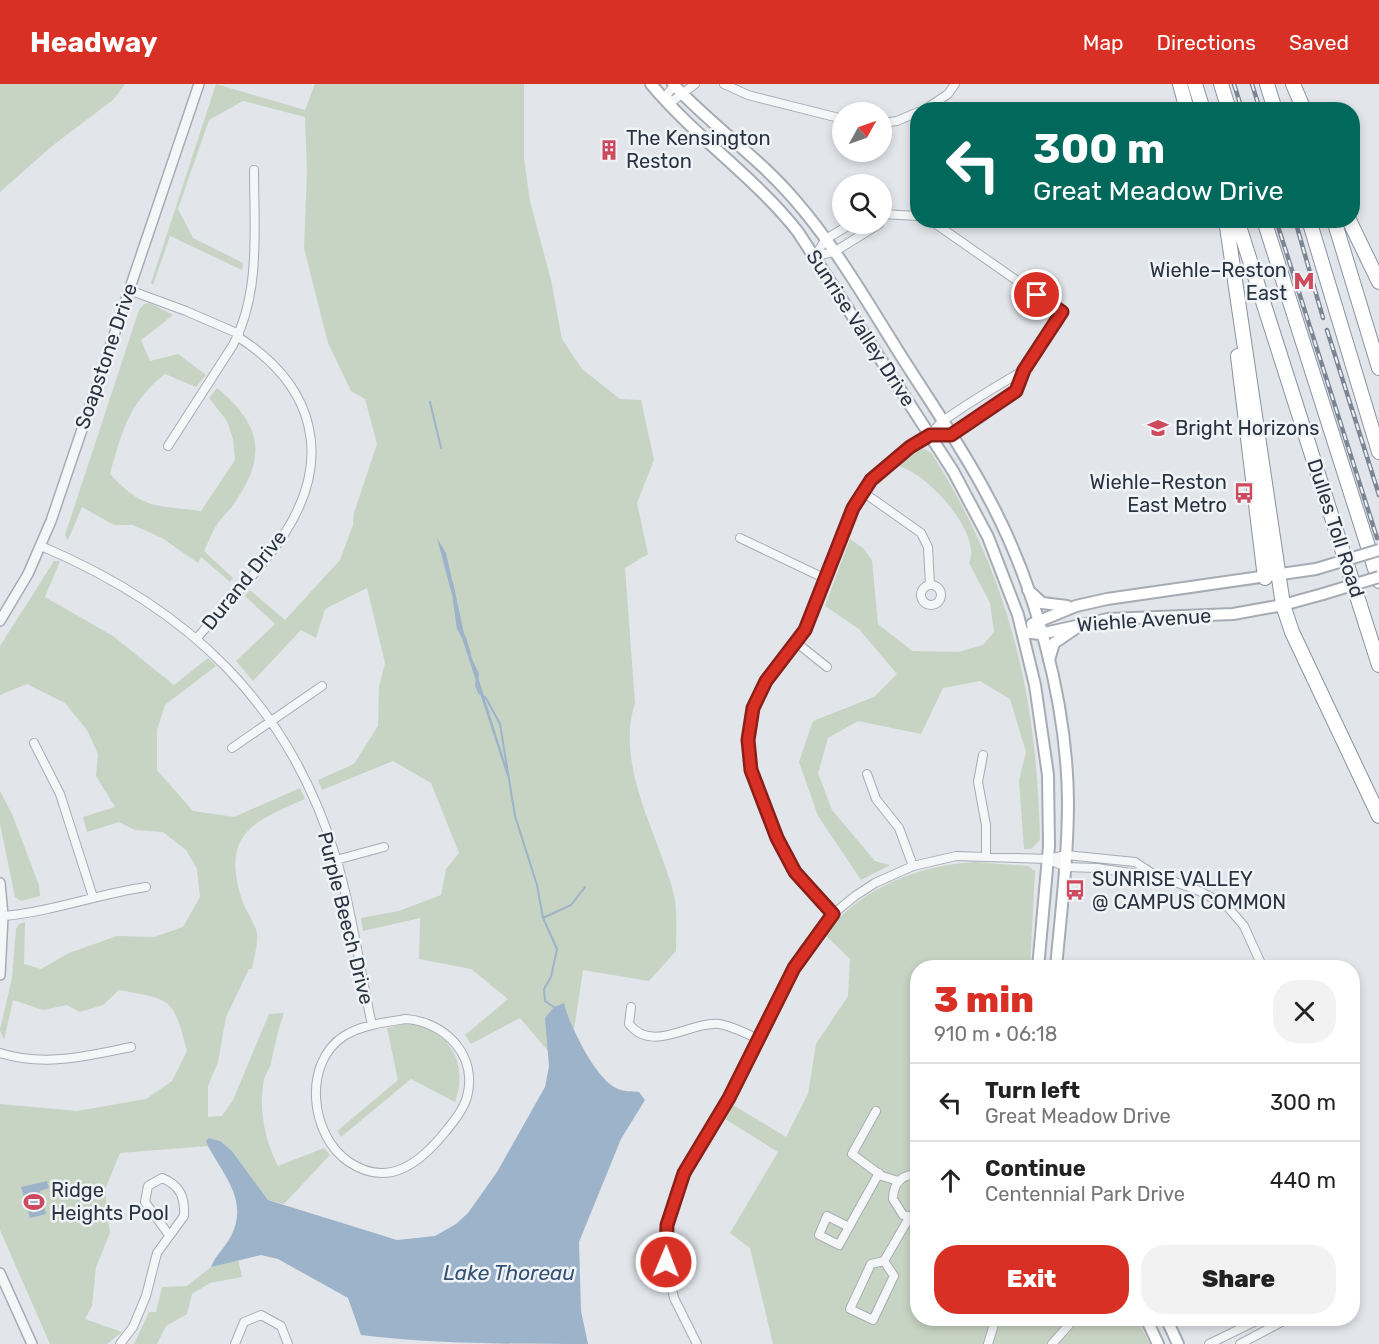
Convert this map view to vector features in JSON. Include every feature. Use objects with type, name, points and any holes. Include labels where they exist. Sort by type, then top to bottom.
[{"type":"highway","points":[[1180,84],[1185,102]]},
{"type":"highway","points":[[1195,84],[1201,102]]},
{"type":"highway","points":[[1221,84],[1227,102]]},
{"type":"highway","points":[[1267,84],[1273,102]]},
{"type":"highway","points":[[1292,84],[1298,102]]},
{"type":"highway","points":[[1218,228],[1231,299],[1271,577],[1292,632],[1379,816]]},
{"type":"highway","points":[[1227,228],[1271,577]]},
{"type":"highway","name":"Dulles Toll Road","points":[[1240,228],[1379,665]]},
{"type":"highway","points":[[1267,228],[1379,579]]},
{"type":"highway","points":[[1311,228],[1379,452]]},
{"type":"highway","points":[[1336,228],[1379,368]]},
{"type":"highway","points":[[1353,228],[1379,282]]},
{"type":"main road","name":"Sunrise Valley Drive","points":[[651,84],[778,207],[815,256],[953,471],[988,537],[1023,632],[1045,746],[1050,817],[1039,960]]},
{"type":"main road","name":"Sunrise Valley Drive","points":[[675,84],[780,183],[826,239],[988,495],[1026,586],[1057,701],[1066,767],[1066,867],[1057,960]]},
{"type":"main road","name":"Wiehle Avenue","points":[[1023,632],[1037,620],[1076,606],[1132,595],[1316,569],[1379,550]]},
{"type":"main road","name":"Wiehle Avenue","points":[[1023,632],[1040,634],[1089,621],[1233,614],[1283,605],[1379,579]]},
{"type":"main road","points":[[1026,586],[1042,603],[1076,606]]},
{"type":"main road","points":[[1048,664],[1050,652],[1056,641],[1089,621]]},
{"type":"main road","points":[[1150,1326],[1158,1344]]},
{"type":"main road","points":[[1170,1326],[1178,1344]]},
{"type":"street","name":"Soapstone Drive","points":[[0,621],[28,574],[41,546],[199,84]]},
{"type":"street","points":[[666,101],[675,84]]},
{"type":"street","points":[[666,101],[683,94],[695,84]]},
{"type":"street","points":[[724,84],[748,95],[832,116]]},
{"type":"street","points":[[936,102],[948,94],[955,84]]},
{"type":"street","points":[[892,122],[910,115]]},
{"type":"street","points":[[168,446],[238,336],[254,269],[255,170]]},
{"type":"street","points":[[892,218],[910,217]]},
{"type":"street","points":[[930,435],[951,435],[1016,391],[1024,370],[1062,312],[941,228]]},
{"type":"street","points":[[815,256],[826,239],[834,234]]},
{"type":"street","points":[[815,256],[834,252],[861,234]]},
{"type":"street","name":"Durand Drive","points":[[129,290],[186,310],[238,336],[270,360],[293,388],[307,417],[311,435],[311,465],[302,498],[283,536],[197,638]]},
{"type":"street","points":[[833,914],[807,888],[784,854],[757,788],[749,755],[750,724],[759,693],[797,643],[814,611],[850,517],[863,492],[882,468],[930,435],[943,421],[1024,370]]},
{"type":"street","points":[[863,492],[921,533],[928,547],[930,585]]},
{"type":"street","points":[[740,538],[826,579]]},
{"type":"street","name":"Purple Beech Drive","points":[[41,546],[124,585],[197,638],[232,673],[270,721],[302,773],[336,860],[372,1026]]},
{"type":"street","points":[[797,643],[826,667]]},
{"type":"street","points":[[232,748],[322,686]]},
{"type":"street","points":[[34,743],[60,794],[93,897]]},
{"type":"street","points":[[983,755],[978,782],[986,825],[986,856]]},
{"type":"street","points":[[867,774],[876,799],[899,828],[913,866]]},
{"type":"street","points":[[336,860],[384,847]]},
{"type":"street","points":[[697,1344],[682,1319],[669,1280],[666,1244],[671,1206],[684,1173],[729,1098],[804,950],[833,914],[874,883],[913,866],[956,856],[1048,859],[1066,855],[1134,862],[1153,874],[1197,890],[1226,905],[1244,926],[1259,960]]},
{"type":"street","points":[[1048,859],[1066,867],[1153,874]]},
{"type":"street","points":[[0,883],[3,916],[0,975]]},
{"type":"street","points":[[3,916],[39,913],[93,897],[146,887]]},
{"type":"street","points":[[631,1007],[629,1024],[640,1032],[654,1036],[673,1035],[698,1027],[719,1024],[759,1039]]},
{"type":"street","name":"Purple Beech Drive","points":[[406,1019],[430,1024],[450,1036],[458,1045],[464,1054],[469,1075],[467,1098],[457,1117],[417,1163],[396,1171],[373,1172],[343,1157],[323,1128],[316,1101],[318,1073],[327,1052],[344,1036],[372,1026],[406,1019]]},
{"type":"street","points":[[0,1053],[52,1061],[131,1047]]},
{"type":"street","points":[[876,1111],[852,1154],[879,1173],[898,1181]]},
{"type":"street","points":[[849,1227],[879,1173]]},
{"type":"street","points":[[884,1261],[909,1218],[898,1211],[892,1199],[898,1181],[910,1175]]},
{"type":"street","points":[[120,1344],[133,1327],[146,1296],[157,1253],[169,1235],[179,1226],[184,1216],[184,1206],[177,1186],[162,1178],[148,1186],[145,1194],[146,1202],[169,1235]]},
{"type":"street","points":[[884,1261],[894,1276],[873,1320],[850,1309],[871,1263],[884,1261]]},
{"type":"street","points":[[0,1273],[32,1344]]},
{"type":"street","points":[[235,1344],[244,1322],[261,1316],[281,1326],[288,1344]]},
{"type":"street","points":[[987,1344],[993,1326]]},
{"type":"street","points":[[1052,1344],[1068,1326]]},
{"type":"street","points":[[1209,1344],[1246,1326]]},
{"type":"street","points":[[1240,1344],[1274,1326]]},
{"type":"green space","points":[[0,84],[125,84],[113,100],[52,146],[0,192]]},
{"type":"green space","points":[[216,84],[305,110],[315,84],[524,84],[524,159],[530,201],[551,280],[562,339],[582,369],[620,399],[641,400],[654,460],[637,503],[648,554],[625,568],[635,703],[630,726],[630,750],[640,798],[675,898],[676,951],[649,981],[583,970],[574,1030],[564,1004],[548,1038],[548,1051],[520,1018],[471,1044],[465,1035],[508,999],[471,969],[419,959],[420,918],[363,931],[361,918],[399,911],[441,895],[446,869],[459,853],[431,783],[393,761],[322,790],[318,780],[354,764],[378,726],[379,687],[385,663],[367,588],[325,609],[316,638],[301,630],[253,681],[236,661],[275,624],[245,596],[250,590],[285,620],[340,560],[377,444],[365,399],[351,391],[328,343],[304,248],[307,171],[305,117],[243,101],[209,120],[178,209],[193,238],[243,263],[242,270],[170,236],[153,285],[151,283]]},
{"type":"green space","points":[[150,303],[173,315],[141,340],[150,361],[178,354],[206,375],[196,387],[165,374],[143,395],[128,418],[110,474],[141,500],[161,506],[201,511],[235,460],[233,439],[227,421],[209,398],[217,388],[233,402],[252,430],[255,458],[251,474],[243,490],[216,526],[204,551],[233,578],[230,582],[201,557],[198,563],[162,538],[133,525],[114,525],[82,507],[68,540],[65,535],[139,310],[144,304]]},
{"type":"green space","points":[[925,449],[932,454],[959,500],[981,546],[1000,592],[1014,639],[1033,736],[1040,840],[1031,849],[1024,849],[1019,781],[1026,752],[1010,699],[980,681],[943,688],[921,734],[858,721],[828,738],[818,773],[832,810],[875,861],[890,865],[861,880],[818,816],[799,762],[813,721],[874,697],[897,674],[859,629],[825,606],[850,539],[863,548],[872,560],[878,624],[912,651],[958,652],[983,645],[994,632],[990,603],[969,563],[971,551],[968,536],[960,521],[936,491],[909,470],[897,466],[918,451]]},
{"type":"green space","points":[[54,561],[60,561],[45,597],[113,636],[174,685],[208,658],[216,666],[165,705],[157,730],[157,770],[193,811],[234,817],[300,788],[305,799],[256,824],[246,833],[239,845],[236,860],[237,878],[242,900],[257,933],[257,942],[252,969],[249,969],[226,1017],[218,1062],[208,1086],[208,1117],[222,1116],[233,1100],[269,1014],[284,1013],[262,1091],[262,1113],[269,1146],[278,1166],[324,1148],[330,1155],[284,1204],[268,1200],[232,1151],[220,1141],[209,1138],[206,1141],[208,1146],[120,1153],[105,1190],[110,1233],[96,1267],[92,1306],[85,1319],[122,1332],[107,1344],[50,1344],[0,1230],[0,1104],[77,1111],[146,1099],[172,1081],[187,1051],[178,1020],[168,1004],[150,996],[119,990],[103,1005],[80,1012],[67,1005],[43,1010],[13,1000],[4,1040],[0,1030],[12,978],[16,929],[19,924],[25,922],[24,964],[41,969],[69,953],[117,936],[154,937],[183,927],[200,897],[197,869],[186,850],[163,832],[135,830],[119,822],[87,832],[83,817],[115,807],[96,776],[98,754],[87,730],[65,703],[27,684],[0,695],[0,646]]},
{"type":"green space","points":[[0,791],[12,814],[39,885],[40,896],[21,901],[15,897],[0,824]]},
{"type":"green space","points":[[975,862],[1028,866],[1035,871],[1030,960],[910,960],[910,1326],[1141,1326],[1150,1344],[773,1344],[750,1248],[730,1233],[778,1152],[725,1119],[733,1105],[786,1137],[808,1094],[816,1044],[848,996],[850,959],[824,934],[856,903],[892,882],[911,874],[953,864]]},
{"type":"green space","points":[[404,1024],[432,1031],[451,1048],[457,1060],[459,1073],[459,1087],[455,1102],[411,1079],[341,1137],[337,1131],[398,1080],[387,1028]]},
{"type":"green space","points":[[238,1259],[242,1277],[210,1283],[192,1294],[187,1314],[166,1326],[157,1344],[134,1344],[149,1312],[156,1312],[162,1287],[187,1286],[211,1267]]},
{"type":"water","points":[[437,538],[446,553],[464,633],[509,775],[507,776],[462,638],[457,629],[452,595]]},
{"type":"water","name":"Lake Thoreau","points":[[564,1003],[584,1050],[600,1074],[616,1088],[639,1092],[645,1100],[621,1139],[579,1242],[581,1311],[588,1344],[445,1342],[361,1335],[348,1298],[278,1259],[261,1255],[211,1267],[231,1236],[236,1223],[237,1211],[232,1189],[206,1141],[209,1138],[220,1141],[232,1151],[268,1200],[397,1240],[435,1236],[456,1224],[468,1213],[497,1172],[545,1087],[549,1066],[545,1018],[554,1007]]},
{"type":"water","name":"Ridge Heights Pool","points":[[47,1181],[49,1188],[40,1191],[46,1214],[30,1218],[21,1187]]},
{"type":"waterway","points":[[430,402],[441,448]]},
{"type":"waterway","points":[[452,582],[460,621]]},
{"type":"waterway","points":[[465,637],[470,654]]},
{"type":"waterway","points":[[471,659],[478,674],[476,685],[479,693],[486,698],[500,724],[515,816],[537,885],[543,918],[557,949],[551,977],[544,989],[545,1001],[554,1007]]},
{"type":"waterway","points":[[543,918],[571,905],[585,887]]},
{"type":"railway","points":[[1234,84],[1240,102]]},
{"type":"railway","points":[[1252,84],[1258,102]]},
{"type":"railway","points":[[1279,228],[1377,538]]},
{"type":"railway","points":[[1297,228],[1323,318]]},
{"type":"railway","points":[[1327,330],[1379,495]]},
{"type":"place","name":"The Kensington Reston","points":[[609,150]]},
{"type":"place","name":"Wiehle–Reston East","points":[[1304,281]]},
{"type":"place","name":"Bright Horizons","points":[[1158,428]]},
{"type":"place","name":"Wiehle–Reston East Metro","points":[[1244,493]]},
{"type":"place","name":"SUNRISE VALLEY @ CAMPUS COMMON","points":[[1075,890]]},
{"type":"place","name":"Ridge Heights Pool","points":[[34,1202]]},
{"type":"route","points":[[666,1262],[667,1225],[676,1190],[684,1173],[729,1098],[804,950],[833,914],[807,888],[784,854],[757,788],[751,770],[748,740],[753,708],[766,681],[805,630],[853,508],[871,480],[882,468],[910,447],[930,435],[939,437],[951,435],[1016,391],[1021,383],[1024,370],[1062,312],[1037,295]]}]
